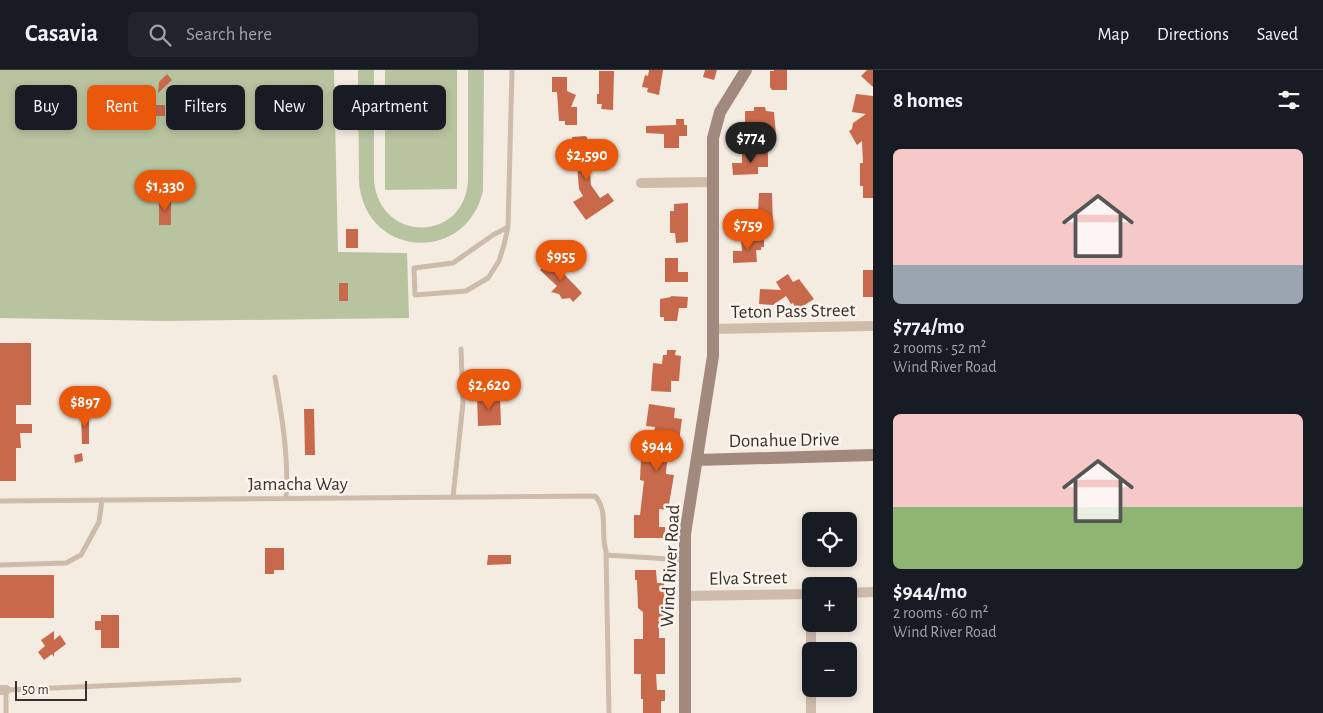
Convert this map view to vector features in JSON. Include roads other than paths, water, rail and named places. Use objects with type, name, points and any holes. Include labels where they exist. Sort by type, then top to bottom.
[{"type":"street","name":"Wind River Road","points":[[685,713],[686,534],[713,356],[713,138],[720,112],[746,70]]},
{"type":"street","points":[[641,183],[713,182]]},
{"type":"street","name":"Teton Pass Street","points":[[713,329],[873,326]]},
{"type":"street","name":"Donahue Drive","points":[[697,460],[873,455]]},
{"type":"street","points":[[857,593],[873,592]]},
{"type":"street","name":"Elva Street","points":[[685,596],[802,594]]},
{"type":"street","points":[[811,697],[811,713]]},
{"type":"lane","points":[[508,227],[493,235],[453,263],[414,268],[415,295],[466,291],[488,278],[499,261],[508,227],[512,70]]},
{"type":"lane","points":[[453,497],[463,403],[461,349]]},
{"type":"lane","points":[[275,377],[280,404],[288,481],[286,498]]},
{"type":"lane","name":"Jamacha Way","points":[[0,501],[595,496],[600,501],[603,513],[606,555]]},
{"type":"lane","points":[[0,565],[66,563],[81,555],[99,522],[102,500]]},
{"type":"lane","points":[[609,713],[606,555],[685,560]]},
{"type":"lane","points":[[6,713],[3,690],[239,680]]}]
